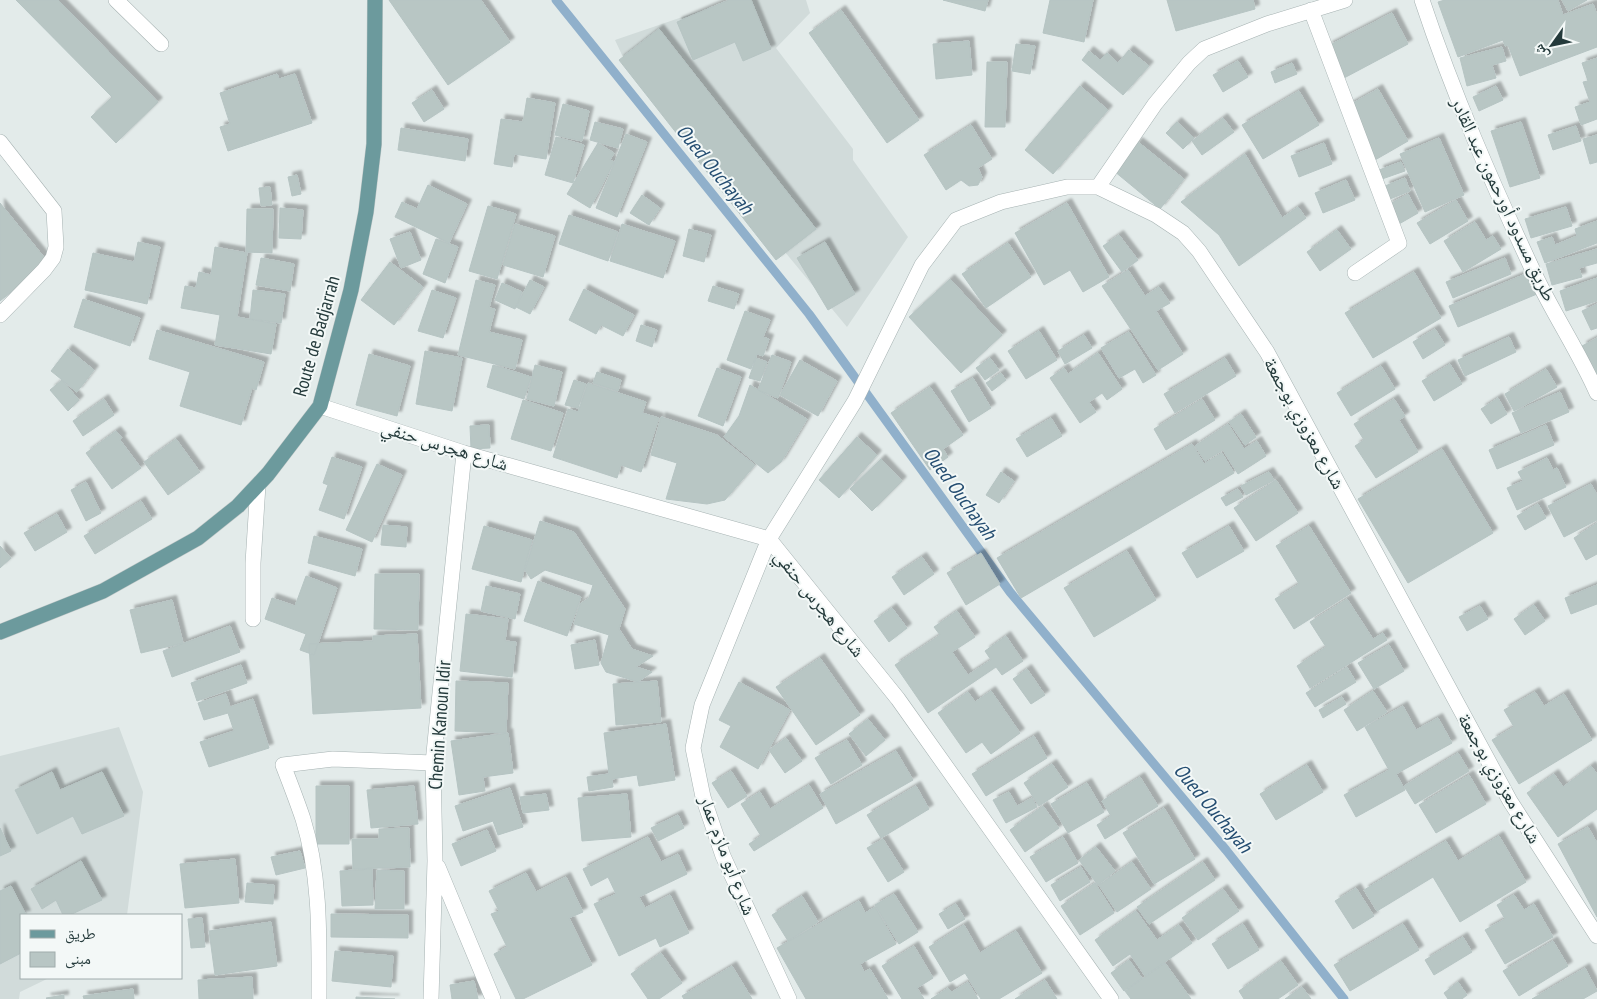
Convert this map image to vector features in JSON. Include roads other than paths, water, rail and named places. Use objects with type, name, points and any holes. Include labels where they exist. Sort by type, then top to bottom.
[{"type":"main road","name":"Route de Badjarrah","points":[[0,632],[103,591],[198,538],[238,506],[258,485],[320,406],[351,290],[366,212],[374,144],[375,0]]},
{"type":"street","points":[[116,0],[161,44]]},
{"type":"street","points":[[1098,186],[1155,104],[1189,63],[1204,49],[1224,40],[1345,0]]},
{"type":"street","name":"طريق مسدود أورحمون عبد القادر","points":[[1422,0],[1460,108],[1536,276],[1582,358],[1597,393]]},
{"type":"street","points":[[1311,10],[1399,243],[1355,273]]},
{"type":"street","points":[[0,142],[54,211],[56,247],[53,258],[44,270],[0,315]]},
{"type":"street","name":"شارع معزوزي بوجمعة","points":[[855,401],[922,265],[956,220],[1001,202],[1042,192],[1067,187],[1098,186],[1156,215],[1183,233],[1199,251],[1266,352],[1510,801],[1597,936]]},
{"type":"street","name":"شارع أبو مازم عمار","points":[[788,999],[723,856],[703,797],[694,748],[702,705],[769,539],[855,401]]},
{"type":"street","name":"شارع هجرس حنفي","points":[[320,406],[464,453],[769,539],[898,699],[1111,999]]},
{"type":"street","name":"Chemin Kanoun Idir","points":[[431,999],[435,860],[433,762],[464,453]]},
{"type":"street","points":[[253,619],[252,563],[258,485]]},
{"type":"street","points":[[319,999],[319,938],[316,885],[303,820],[283,765],[333,759],[433,762]]},
{"type":"street","points":[[435,860],[493,999]]},
{"type":"waterway","name":"Oued Ouchayah","points":[[556,0],[809,314],[1010,592],[1226,850],[1344,999]]}]
